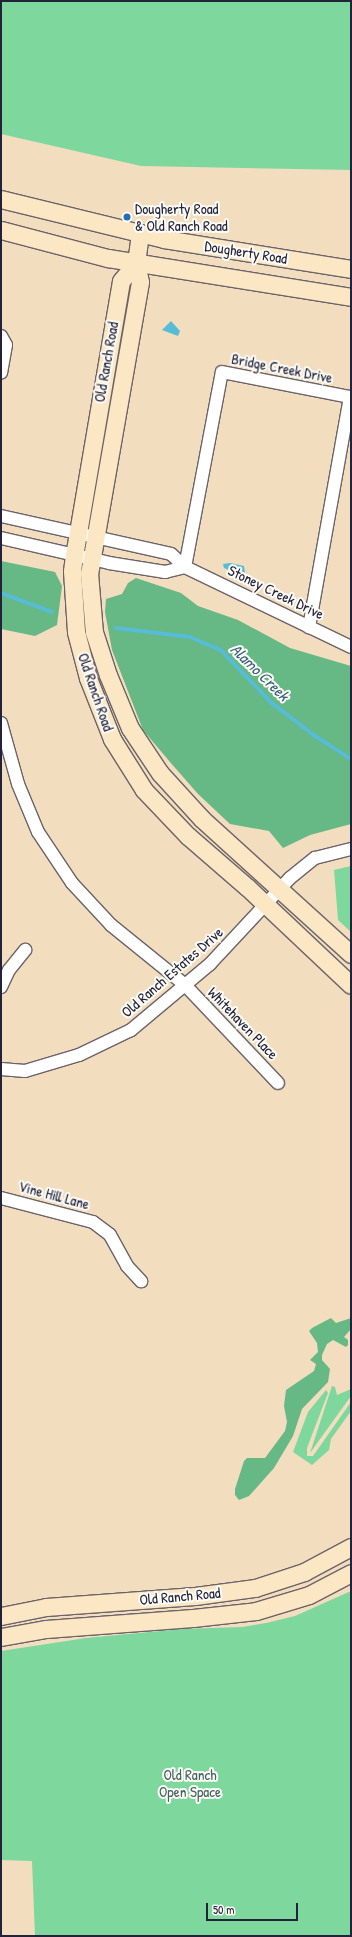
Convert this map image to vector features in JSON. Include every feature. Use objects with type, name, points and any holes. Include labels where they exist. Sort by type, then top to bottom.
[{"type":"street","name":"Dougherty Road","points":[[1,199],[140,234],[351,269]]},
{"type":"street","name":"Dougherty Road","points":[[1,230],[108,258],[351,296]]},
{"type":"street","name":"Old Ranch Road","points":[[140,234],[136,263],[140,282],[89,573],[94,632],[108,675],[130,728],[160,773],[202,819],[351,954]]},
{"type":"street","name":"Old Ranch Road","points":[[136,263],[121,281],[77,534],[72,571],[76,632],[88,678],[112,739],[144,790],[188,836],[266,905],[351,985]]},
{"type":"street","points":[[1,336],[6,345],[1,373]]},
{"type":"street","name":"Bridge Creek Drive","points":[[185,567],[222,372],[350,397],[309,626]]},
{"type":"street","name":"Stoney Creek Drive","points":[[1,516],[171,554],[185,567],[351,647]]},
{"type":"street","points":[[1,538],[74,555],[165,572],[185,567]]},
{"type":"street","name":"Whitehaven Place","points":[[1,723],[18,784],[38,832],[72,883],[111,925],[185,985],[278,1083]]},
{"type":"street","name":"Old Ranch Estates Drive","points":[[1,1069],[25,1071],[78,1055],[132,1030],[210,964],[280,890],[315,858],[351,849]]},
{"type":"street","points":[[1,987],[9,970],[25,950]]},
{"type":"street","name":"Vine Hill Lane","points":[[1,1198],[93,1222],[110,1235],[127,1266],[141,1281]]},
{"type":"street","name":"Old Ranch Road","points":[[1,1616],[46,1608],[195,1596],[255,1588],[304,1572],[351,1547]]},
{"type":"street","name":"Old Ranch Road","points":[[1,1637],[46,1629],[193,1618],[256,1611],[309,1594],[351,1573]]},
{"type":"green space","points":[[1,1],[351,1],[351,170],[141,166],[1,134]]},
{"type":"green space","points":[[1,561],[55,572],[62,586],[57,625],[35,636],[1,629]]},
{"type":"green space","points":[[136,578],[181,593],[198,606],[238,620],[290,648],[351,666],[351,824],[310,835],[283,848],[269,831],[230,824],[198,794],[170,762],[143,730],[112,650],[105,612],[106,599],[122,594],[128,583]]},
{"type":"green space","points":[[351,866],[351,932],[338,920],[334,870]]},
{"type":"green space","points":[[331,1318],[336,1323],[351,1318],[351,1329],[344,1337],[348,1340],[348,1345],[346,1347],[333,1340],[327,1344],[322,1355],[322,1360],[330,1369],[328,1382],[302,1409],[293,1436],[274,1468],[249,1496],[239,1500],[235,1495],[235,1489],[244,1461],[247,1458],[265,1458],[285,1431],[287,1422],[284,1406],[286,1390],[314,1371],[316,1364],[310,1360],[318,1352],[317,1343],[309,1331]]},
{"type":"green space","points":[[332,1386],[335,1387],[337,1395],[351,1389],[351,1396],[310,1453]]},
{"type":"green space","points":[[326,1390],[328,1393],[307,1448],[307,1456],[313,1456],[351,1402],[351,1411],[331,1439],[329,1450],[312,1465],[293,1452],[308,1412]]},
{"type":"green space","name":"Old Ranch Open Space","points":[[351,1591],[351,1936],[35,1936],[32,1861],[1,1860],[1,1651],[86,1638],[181,1629],[242,1627],[266,1623],[295,1616]]},
{"type":"water","points":[[171,321],[180,331],[178,336],[162,330]]},
{"type":"water","points":[[230,563],[244,566],[245,573],[241,575],[224,568],[223,564]]},
{"type":"waterway","name":"Alamo Creek","points":[[1,593],[52,612]]},
{"type":"waterway","name":"Alamo Creek","points":[[116,628],[190,637],[221,650],[272,703],[314,735],[351,759]]},
{"type":"place","name":"Dougherty Road & Old Ranch Road","points":[[127,217]]}]
